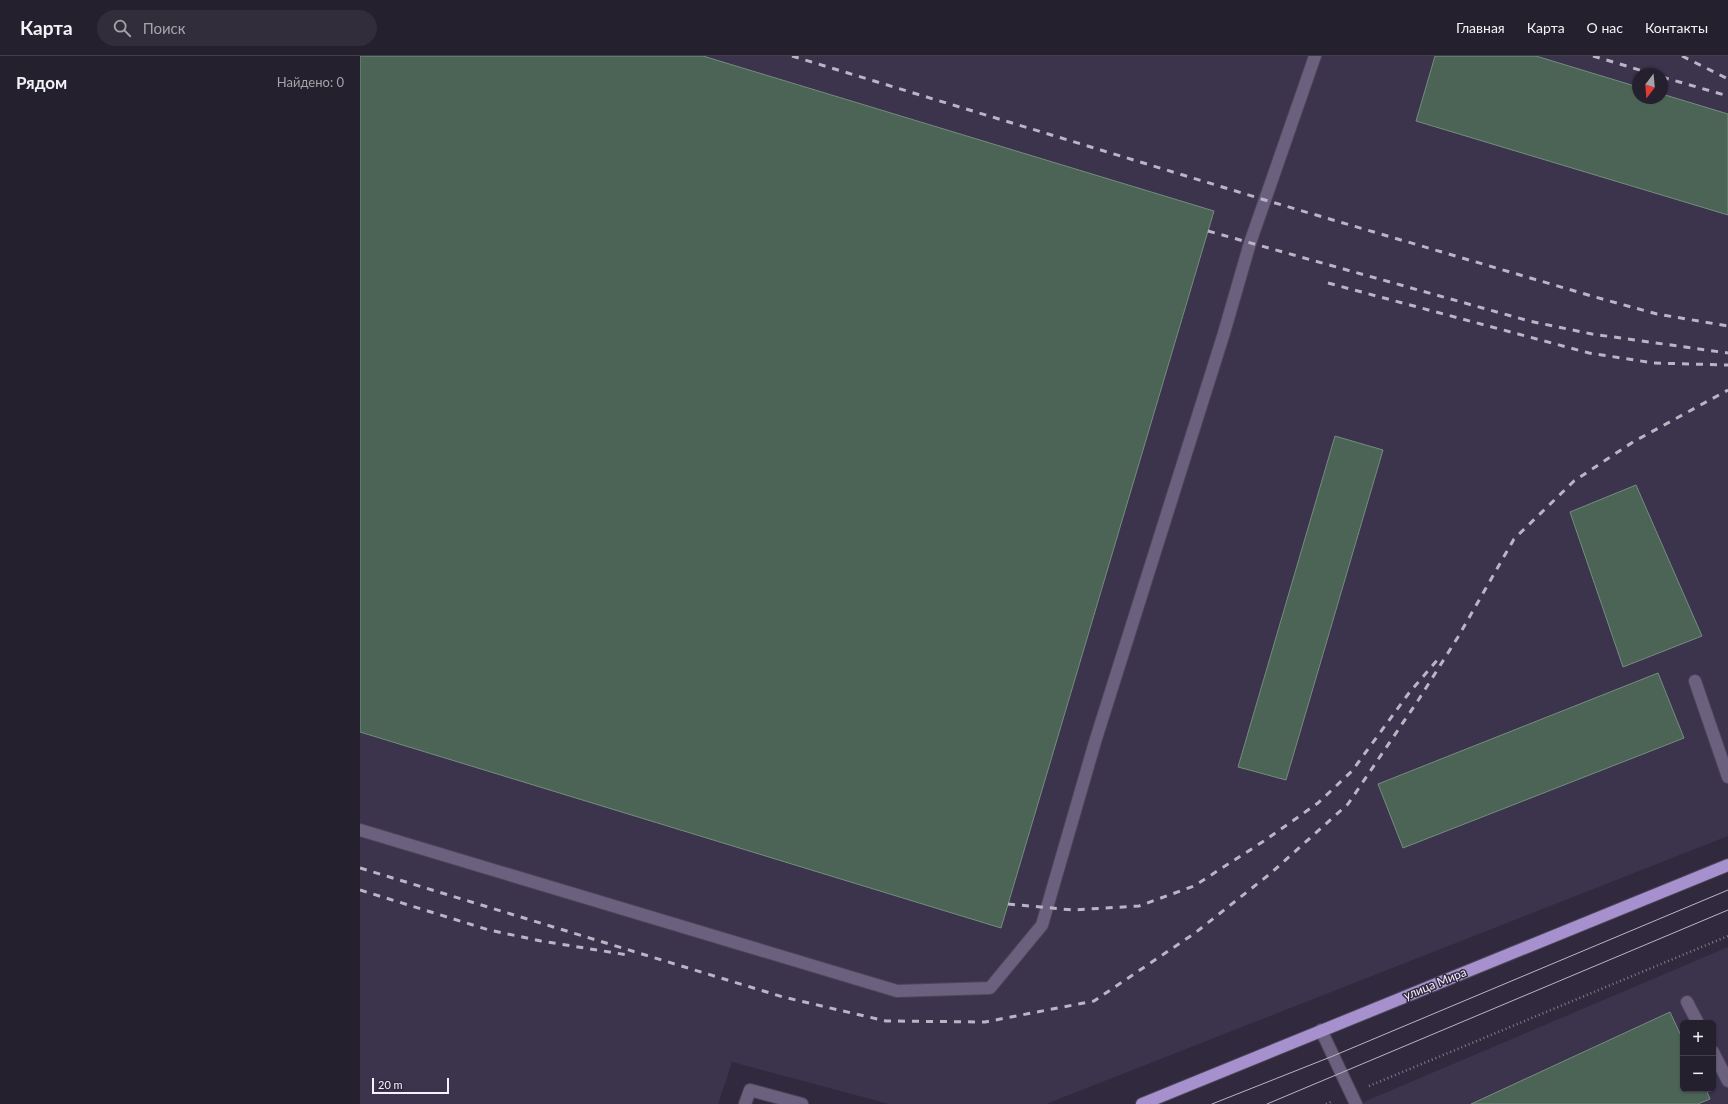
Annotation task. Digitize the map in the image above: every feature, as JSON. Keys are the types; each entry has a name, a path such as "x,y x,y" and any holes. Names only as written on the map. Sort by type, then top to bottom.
{"main road":[{"name":"улица Мира","path":"1142,1104 1728,865"}],"lane":[{"path":"360,830 897,991 990,988 1042,925 1095,742 1224,333 1250,243 1314,56"},
{"path":"1695,681 1728,777"},
{"path":"1687,1002 1696,1020"},
{"path":"1321,1030 1353,1099"},
{"path":"1715,1056 1728,1081"},
{"path":"745,1104 750,1090 802,1104"}],"path":[{"path":"1326,1104 1353,1099 1728,936"}],"shaded area":[{"path":"360,56 1728,56 1728,836 1046,1104 889,1104 732,1062 718,1104 360,1104"},
{"path":"1728,947 1728,1104 1359,1104"}],"building":[{"path":"360,56 703,56 1214,211 1001,928 360,732"},
{"path":"1435,56 1536,56 1632,85 1632,104 1668,104 1668,96 1728,114 1728,215 1416,121"},
{"path":"1335,436 1383,450 1286,780 1238,767"},
{"path":"1636,485 1702,636 1623,667 1570,512"},
{"path":"1658,673 1684,738 1403,848 1378,784"},
{"path":"1670,1012 1680,1034 1680,1092 1707,1092 1710,1099 1698,1104 1471,1104"}],"tram line":[{"path":"1212,1104 1333,1056 1728,890"},
{"path":"1267,1104 1728,910"}],"railway":[{"path":"792,56 1265,200 1595,297 1657,314 1728,326"},
{"path":"1593,56 1633,68"},
{"path":"1682,56 1728,79"},
{"path":"1668,79 1728,96"},
{"path":"1208,231 1529,321 1592,334 1728,353"},
{"path":"1328,283 1589,353 1654,363 1728,365"},
{"path":"360,868 783,997 886,1021 985,1022 1094,1001 1195,933 1271,873 1348,804 1419,699 1458,637 1514,539 1574,481 1633,442 1728,390"},
{"path":"1008,904 1073,910 1139,906 1194,886 1264,841 1318,803 1352,771 1409,693 1439,658"},
{"path":"360,890 489,930 541,941 628,955"}]}
